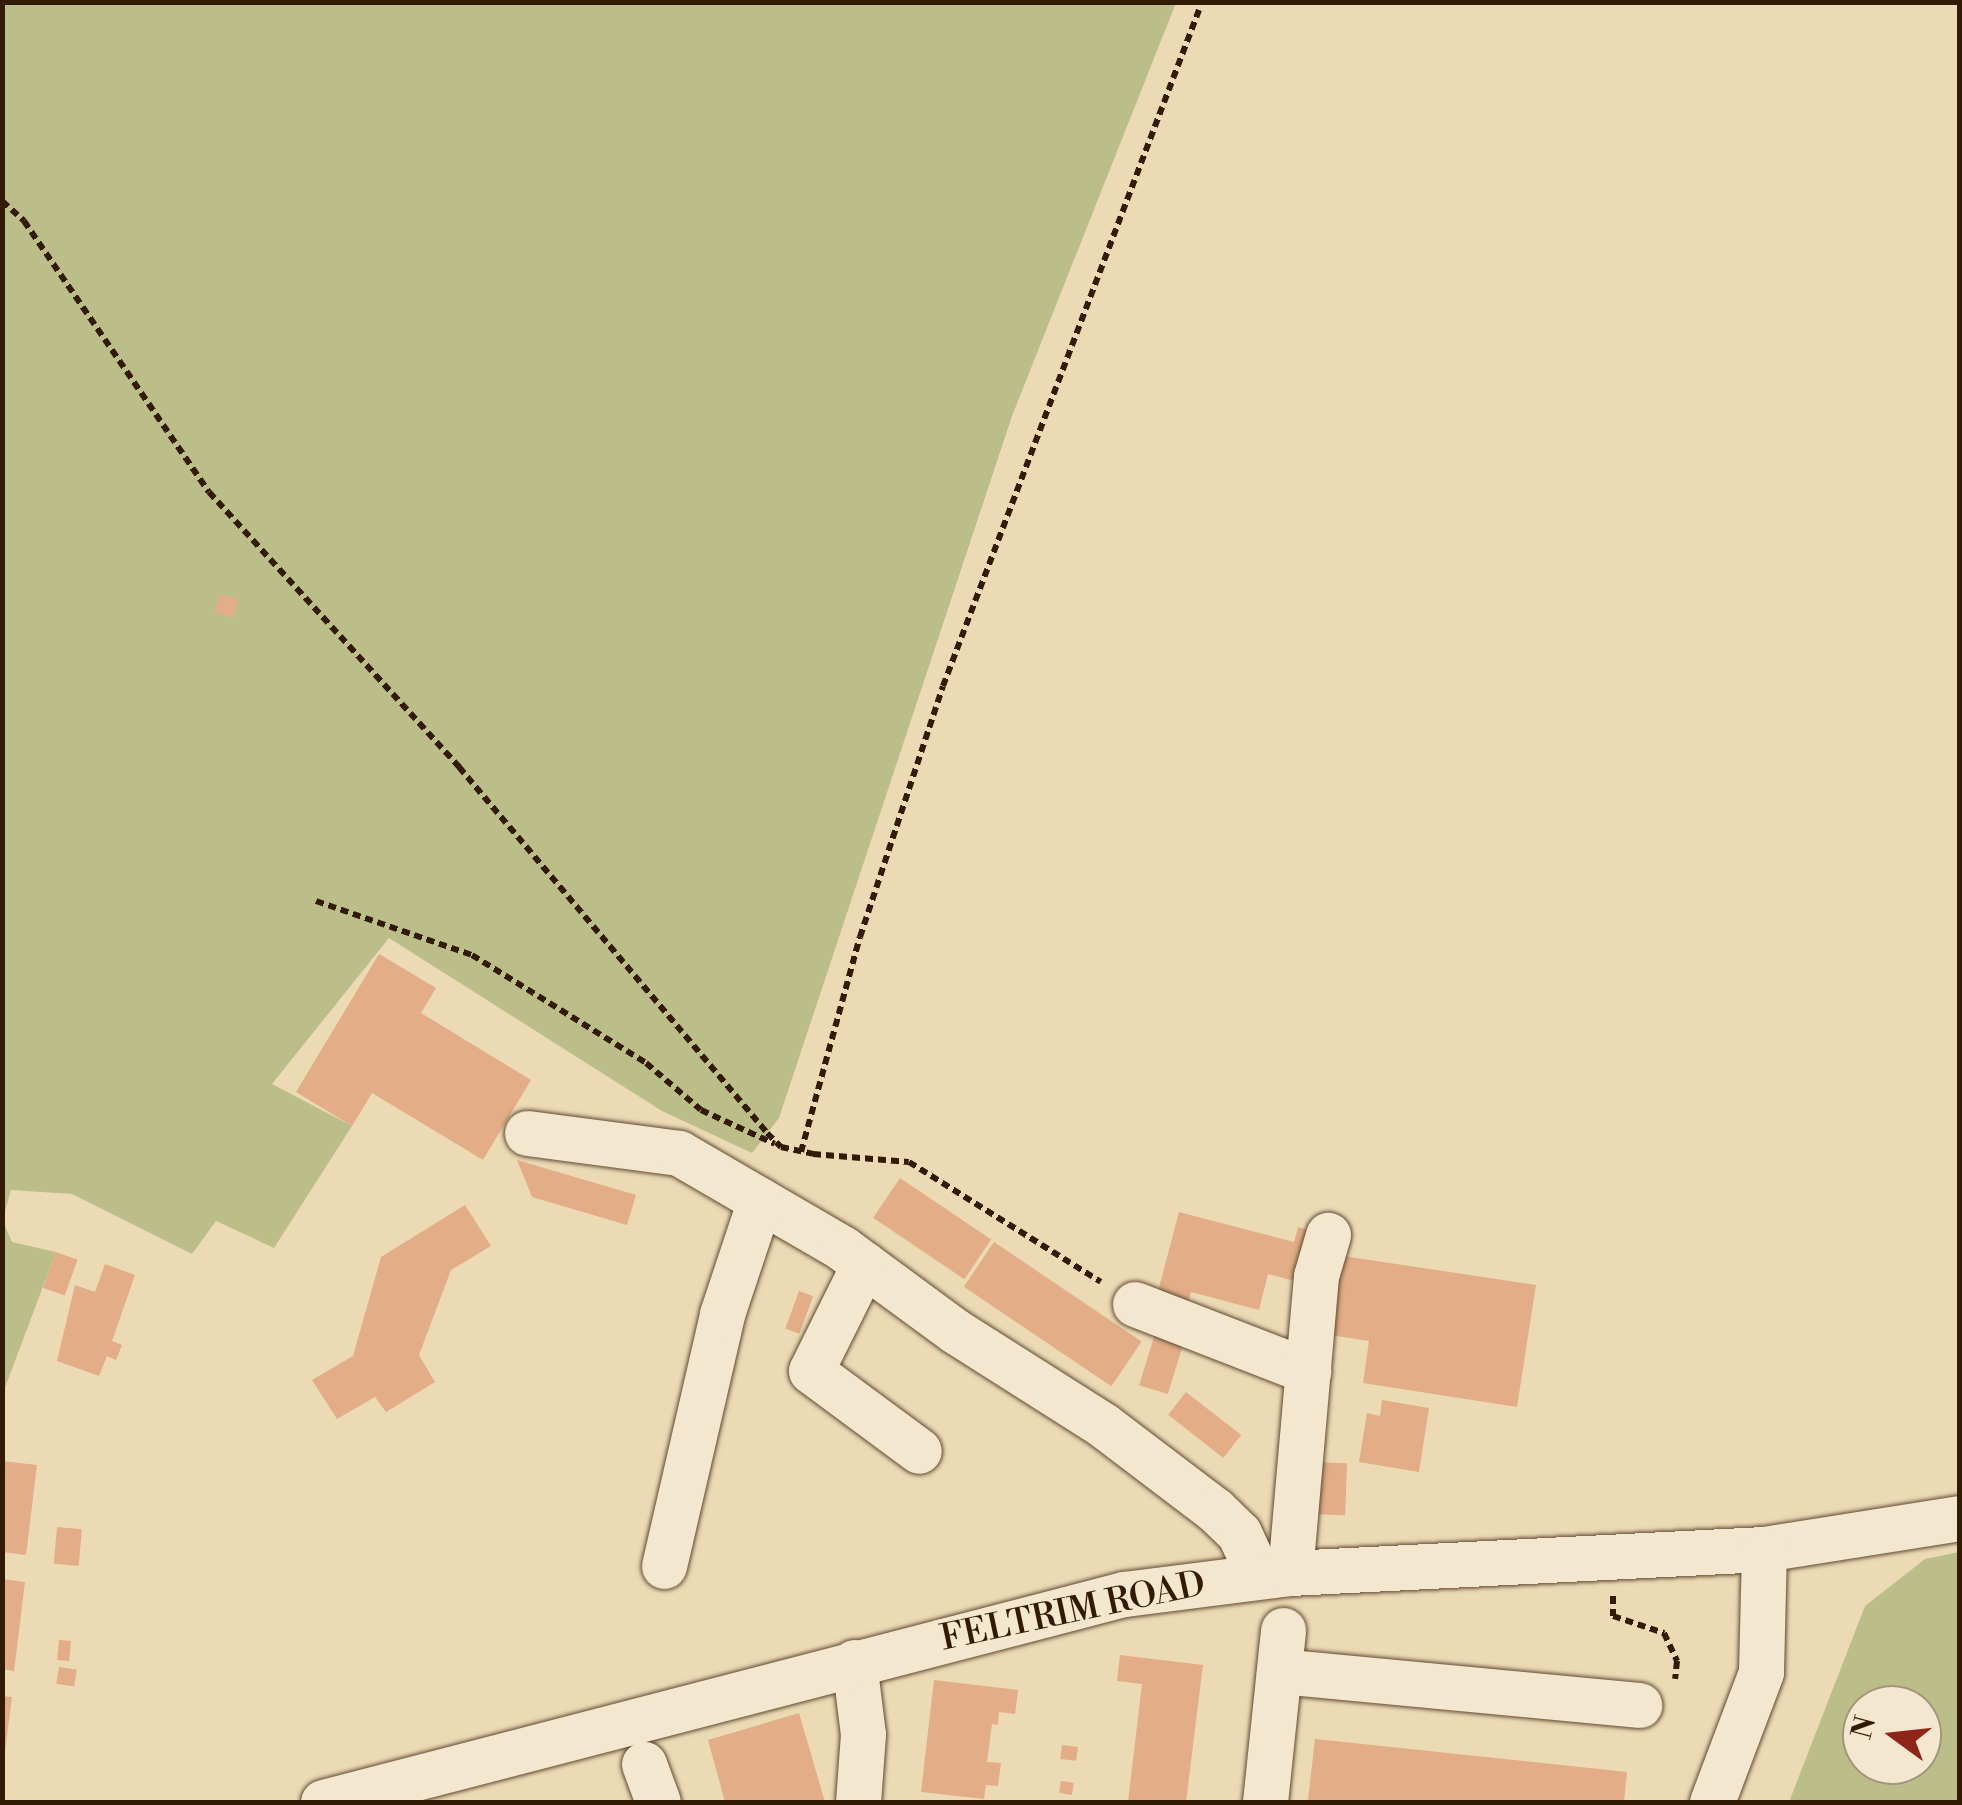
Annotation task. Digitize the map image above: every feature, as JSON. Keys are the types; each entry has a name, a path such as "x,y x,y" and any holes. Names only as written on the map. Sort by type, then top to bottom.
{"street":[{"path":"527,1133 679,1153 760,1200 864,1264 1103,1425 1215,1510 1275,1575"},
{"path":"664,1566 722,1314 760,1200"},
{"path":"1275,1575 1308,1371 1316,1276 1328,1235"},
{"path":"864,1264 812,1371 920,1451"},
{"path":"1135,1304 1308,1371"},
{"name":"FELTRIM ROAD","path":"323,1802 1124,1594 1275,1575 1614,1560 1764,1549 1960,1518"},
{"path":"1712,1802 1761,1672 1764,1549"},
{"path":"1265,1802 1281,1650 1639,1705"},
{"path":"854,1662 863,1734 858,1802"}],"path":[{"path":"802,1152 860,937 956,650 1198,10"},
{"path":"2,201 24,221 208,492 459,767 781,1147"},
{"path":"316,901 472,955 599,1032 701,1110 781,1147 909,1162 1135,1304"},
{"path":"1614,1560 1613,1616 1664,1633 1677,1661 1671,1708 1639,1705"}],"green space":[{"path":"3,3 1176,3 1012,416 779,1118 752,1153 662,1111 389,938 272,1084 352,1126 274,1248 216,1221 192,1254 72,1194 11,1190 3,1218"},
{"path":"2,1219 12,1242 56,1252 3,1393"},
{"path":"1959,1552 1959,1802 1789,1802 1865,1606 1925,1559"}],"building":[{"path":"220,594 238,599 233,618 215,612"},
{"path":"379,954 436,988 421,1013 531,1080 483,1160 372,1093 352,1126 296,1092"},
{"path":"517,1160 636,1195 627,1225 532,1197"},
{"path":"900,1178 991,1240 964,1279 873,1218"},
{"path":"465,1205 491,1246 451,1270 419,1355 435,1382 386,1412 375,1397 337,1419 312,1380 353,1356 381,1257"},
{"path":"1179,1212 1294,1242 1298,1227 1311,1231 1298,1282 1268,1274 1259,1310 1191,1292 1187,1307 1156,1299"},
{"path":"994,1242 1142,1342 1111,1386 964,1287"},
{"path":"56,1252 78,1260 65,1296 43,1288"},
{"path":"1343,1256 1536,1285 1517,1407 1363,1383 1369,1341 1330,1335"},
{"path":"105,1264 135,1275 112,1341 122,1345 116,1360 107,1356 99,1376 57,1361 75,1285 95,1292"},
{"path":"799,1291 813,1296 799,1334 785,1329"},
{"path":"1157,1327 1186,1336 1168,1394 1139,1385"},
{"path":"1186,1392 1241,1435 1223,1458 1168,1415"},
{"path":"1382,1400 1429,1408 1419,1472 1359,1462 1367,1413 1380,1416"},
{"path":"2,1461 37,1465 26,1555 2,1552"},
{"path":"1312,1462 1347,1463 1345,1515 1310,1514"},
{"path":"57,1527 82,1529 79,1566 54,1564"},
{"path":"2,1579 25,1582 14,1671 2,1669"},
{"path":"59,1640 71,1641 69,1661 57,1660"},
{"path":"1120,1655 1203,1665 1186,1802 1128,1802 1142,1684 1117,1681"},
{"path":"59,1667 77,1670 74,1687 56,1684"},
{"path":"934,1680 1018,1690 1015,1714 999,1712 998,1725 992,1724 987,1762 1001,1763 998,1786 986,1785 984,1799 921,1792"},
{"path":"2,1696 12,1697 5,1751 2,1751"},
{"path":"799,1713 825,1802 725,1802 708,1740"},
{"path":"1315,1739 1627,1772 1624,1802 1308,1800"},
{"path":"1062,1745 1078,1747 1076,1761 1060,1759"},
{"path":"1061,1781 1074,1783 1072,1795 1059,1793"}]}
